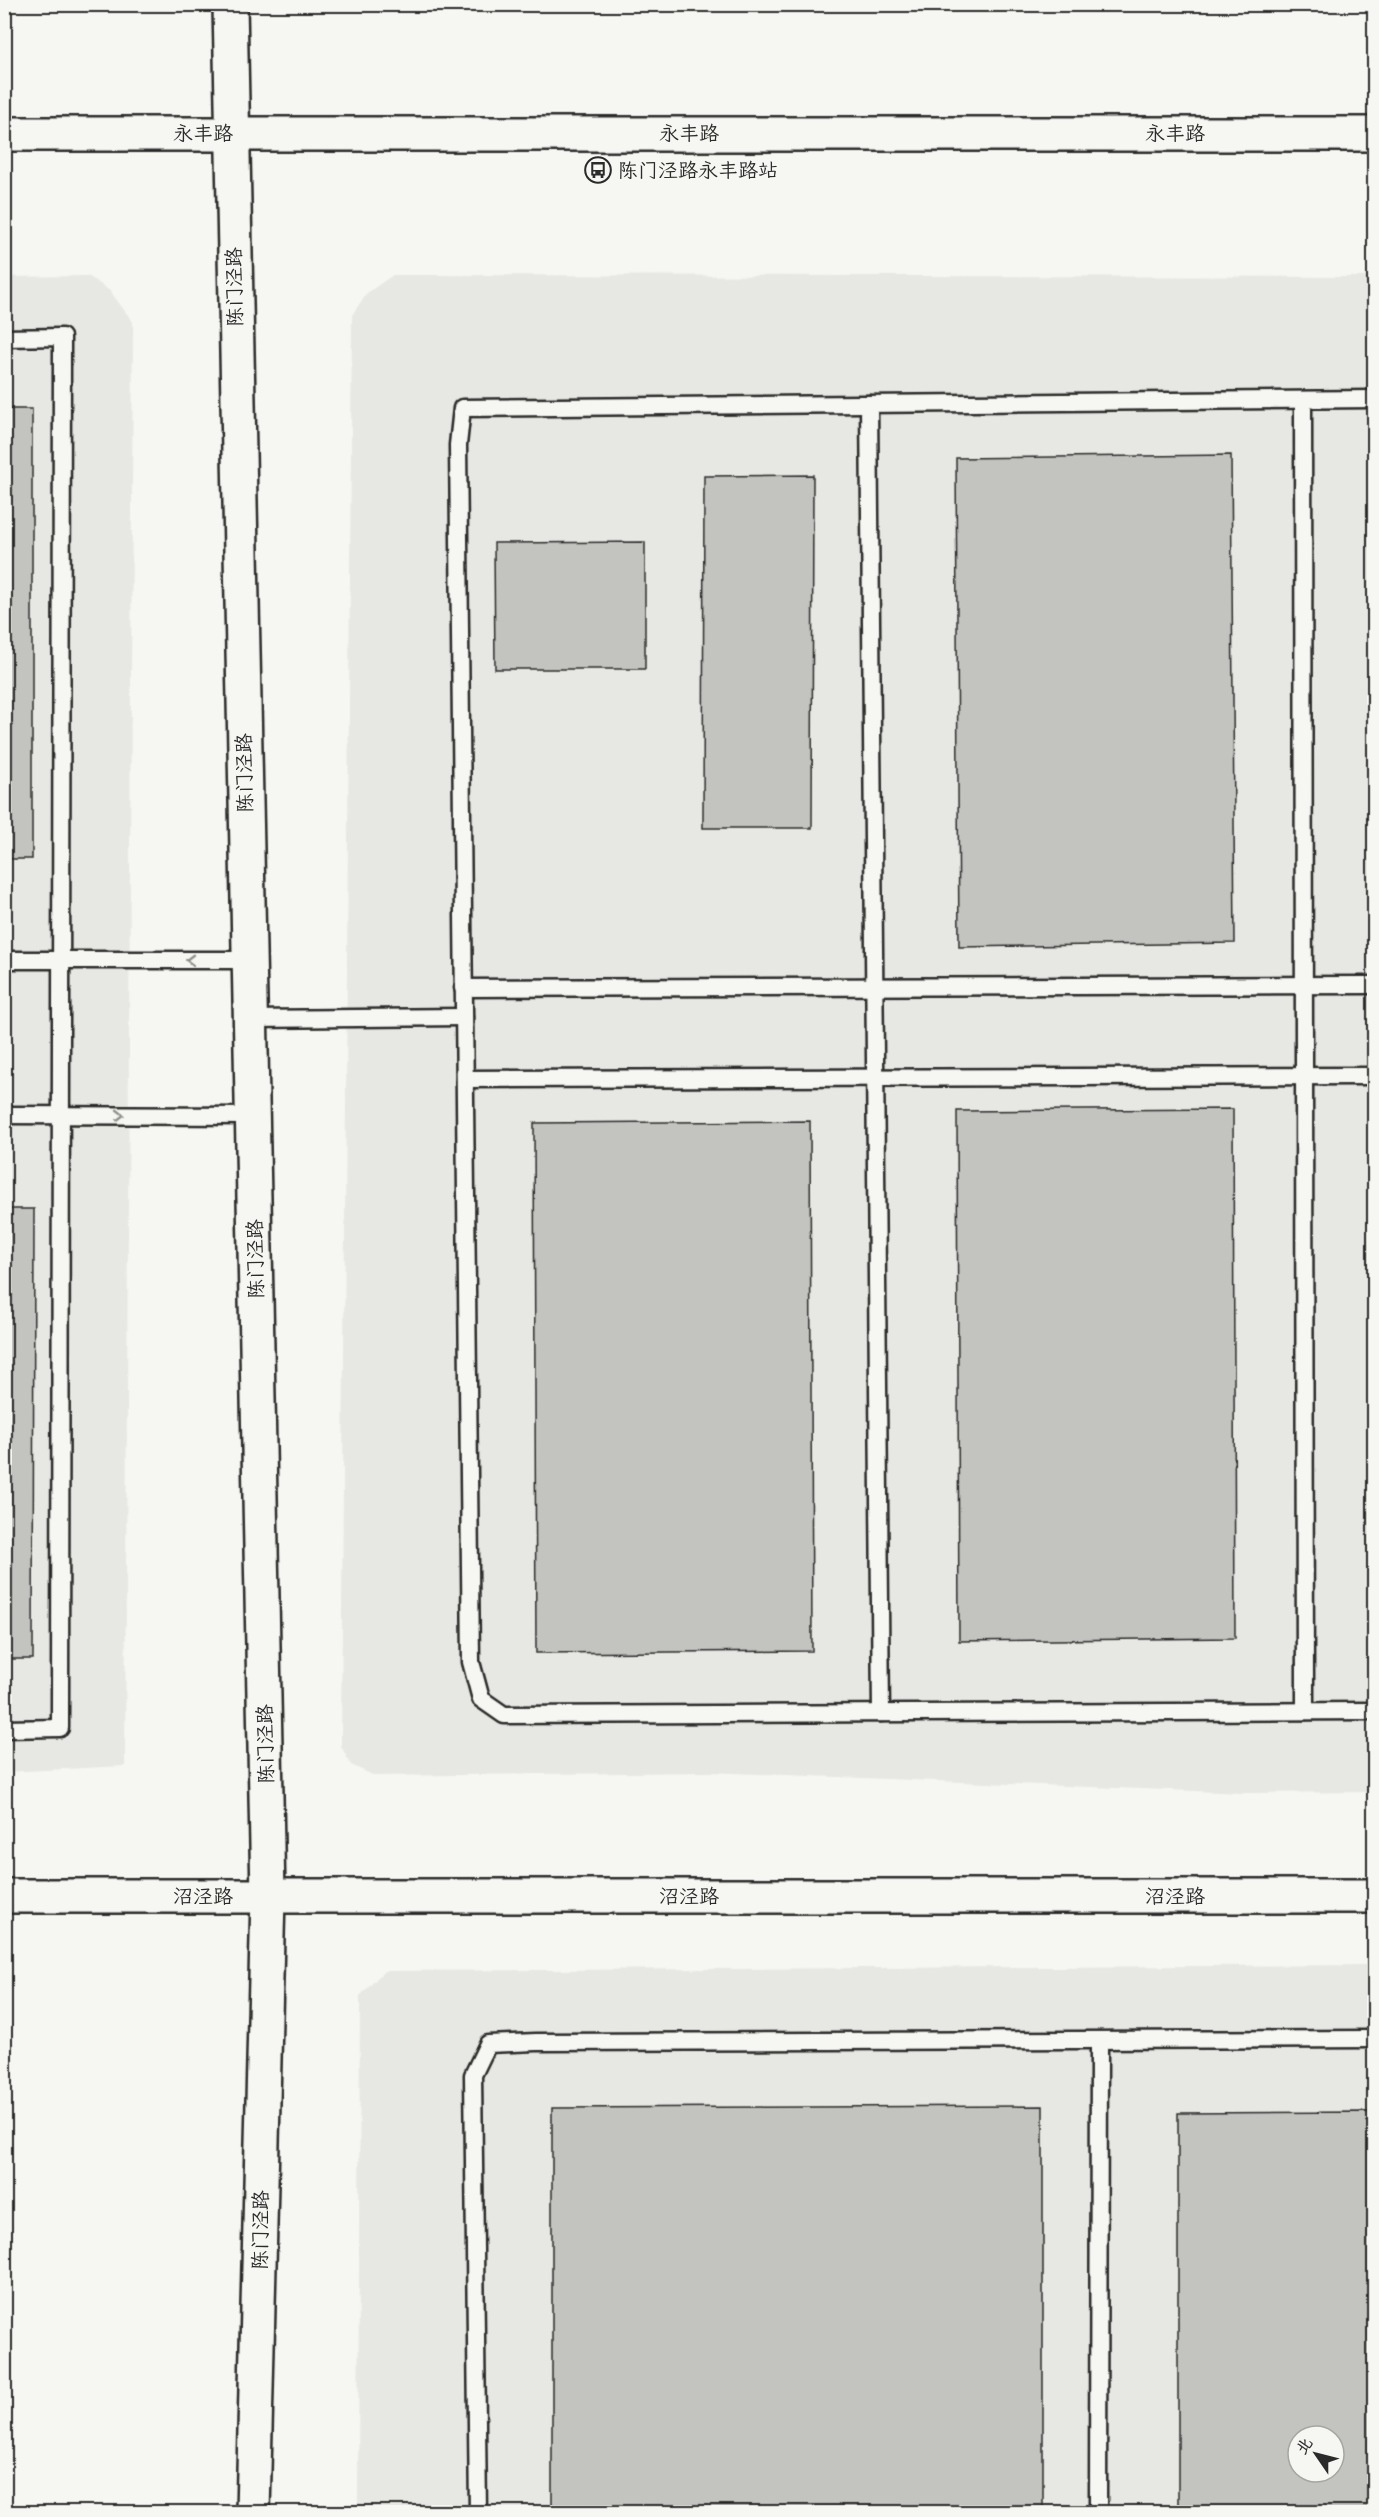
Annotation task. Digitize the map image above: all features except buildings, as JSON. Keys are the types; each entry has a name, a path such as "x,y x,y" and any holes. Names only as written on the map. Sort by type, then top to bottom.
{"street":[{"name":"陈门泾路","path":"230,4 268,1896 253,2512"},
{"name":"永丰路","path":"4,134 1374,134"},
{"name":"沼泾路","path":"4,1896 1374,1896"}],"lane":[{"path":"4,338 62,338 62,1115 60,1728 4,1729"},
{"path":"1374,399 462,408 458,445 471,1662 481,1698 504,1715 1374,1711"},
{"path":"1303,400 1305,1712"},
{"path":"869,404 881,1713"},
{"path":"4,960 248,960"},
{"path":"464,988 1374,986"},
{"path":"250,1019 464,1017"},
{"path":"465,1079 1374,1076"},
{"path":"4,1115 252,1116"},
{"path":"478,2512 473,2075 488,2044 1374,2039"},
{"path":"1098,2512 1099,2040"}],"shaded area":[{"path":"393,275 1374,277 1374,1792 1245,1793 709,1772 375,1776 351,1765 341,1746 352,315 367,293"},
{"path":"88,276 110,291 133,322 125,1766 5,1772 4,277"},
{"path":"1374,1965 1374,2512 358,2512 360,1996 384,1971"}],"place":[{"name":"陈门泾路永丰路站","path":"598,170"}]}
